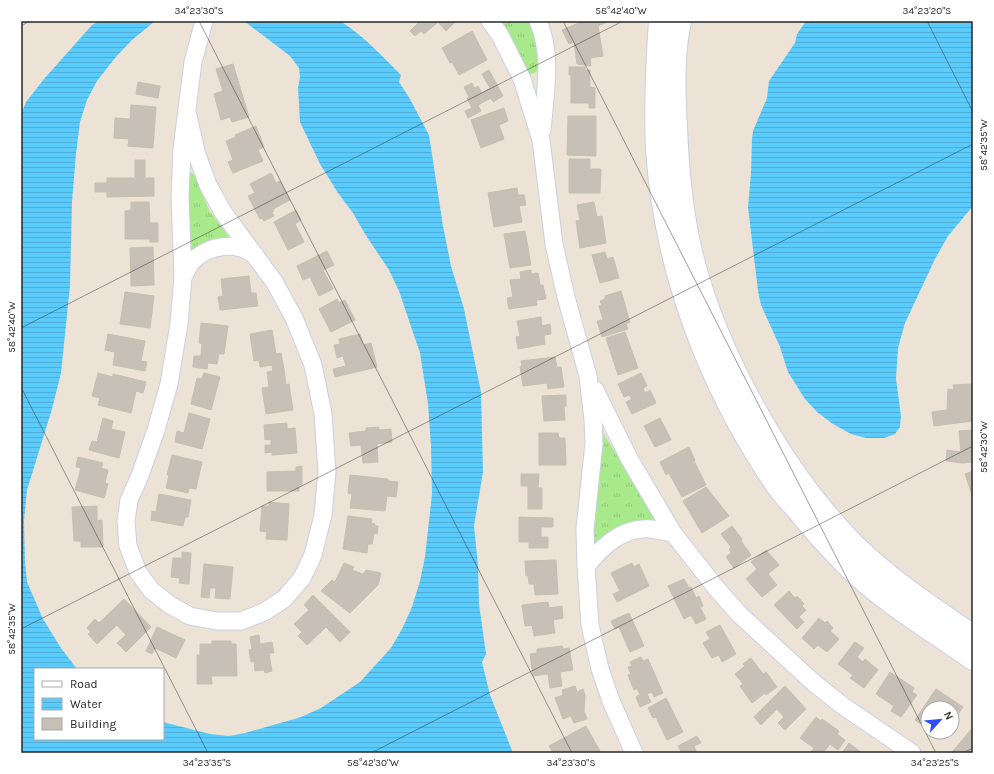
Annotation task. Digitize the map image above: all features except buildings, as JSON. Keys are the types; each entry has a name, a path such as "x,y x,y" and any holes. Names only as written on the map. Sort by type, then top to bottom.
{"street":[{"path":"187,112 197,155 208,185 223,212 276,283 294,318 313,365 323,414 327,472 323,515 313,555 302,578 284,599 264,612 241,621 216,621 190,616 170,605 150,590 138,572 128,546 126,521 129,500 139,478 156,430 169,384 179,324 183,277 180,197 182,149 193,62 204,21"},
{"path":"490,21 500,35 522,79 541,140 556,251 566,297 588,376 594,442 585,528 590,625 600,669 611,701 634,753"},
{"path":"538,21 543,31 546,73 541,140"},
{"path":"660,21 656,97 658,151 663,203 683,293 697,332 726,400 739,425 775,483 822,539 882,596 911,618 973,659"},
{"path":"680,21 675,64 675,102 679,181 690,250 699,283 729,359 769,433 786,460 833,522 856,546 908,592 973,636"},
{"path":"522,79 546,73"},
{"path":"183,277 191,263 199,256 221,247 233,246 243,248 257,256"},
{"path":"588,376 630,460 673,533 716,588 740,615 786,658 843,706 912,753"},
{"path":"586,566 601,548 615,538 631,531 650,529 673,533"}],"green space":[{"path":"494,21 529,21 535,37 540,63 536,72 529,75"},
{"path":"190,172 194,174 209,210 232,241 189,255 187,174"},
{"path":"600,428 658,521 595,547 588,543"}],"water":[{"path":"99,21 155,21 132,40 115,58 97,81 87,100 80,122 72,202 70,286 61,373 52,409 27,490 24,521 27,582 43,619 61,648 76,668 34,668 34,740 164,740 164,722 210,734 229,736 301,717 321,708 360,682 391,648 412,607 420,581 425,557 432,494 428,404 420,353 399,291 389,270 320,164 300,122 298,88 300,77 299,68 290,56 244,21 340,21 364,39 401,75 399,82 429,135 443,226 451,266 464,309 481,392 483,472 474,526 478,566 479,604 486,654 482,662 490,695 513,753 21,753 21,114 26,102 44,79 92,25"},
{"path":"806,21 973,21 973,206 948,236 935,259 905,323 898,348 896,379 901,416 900,427 895,434 884,438 866,438 851,434 833,424 817,412 805,399 788,372 780,347 761,305 758,291 748,207 753,131 767,98 769,81 795,43 797,34"}]}
